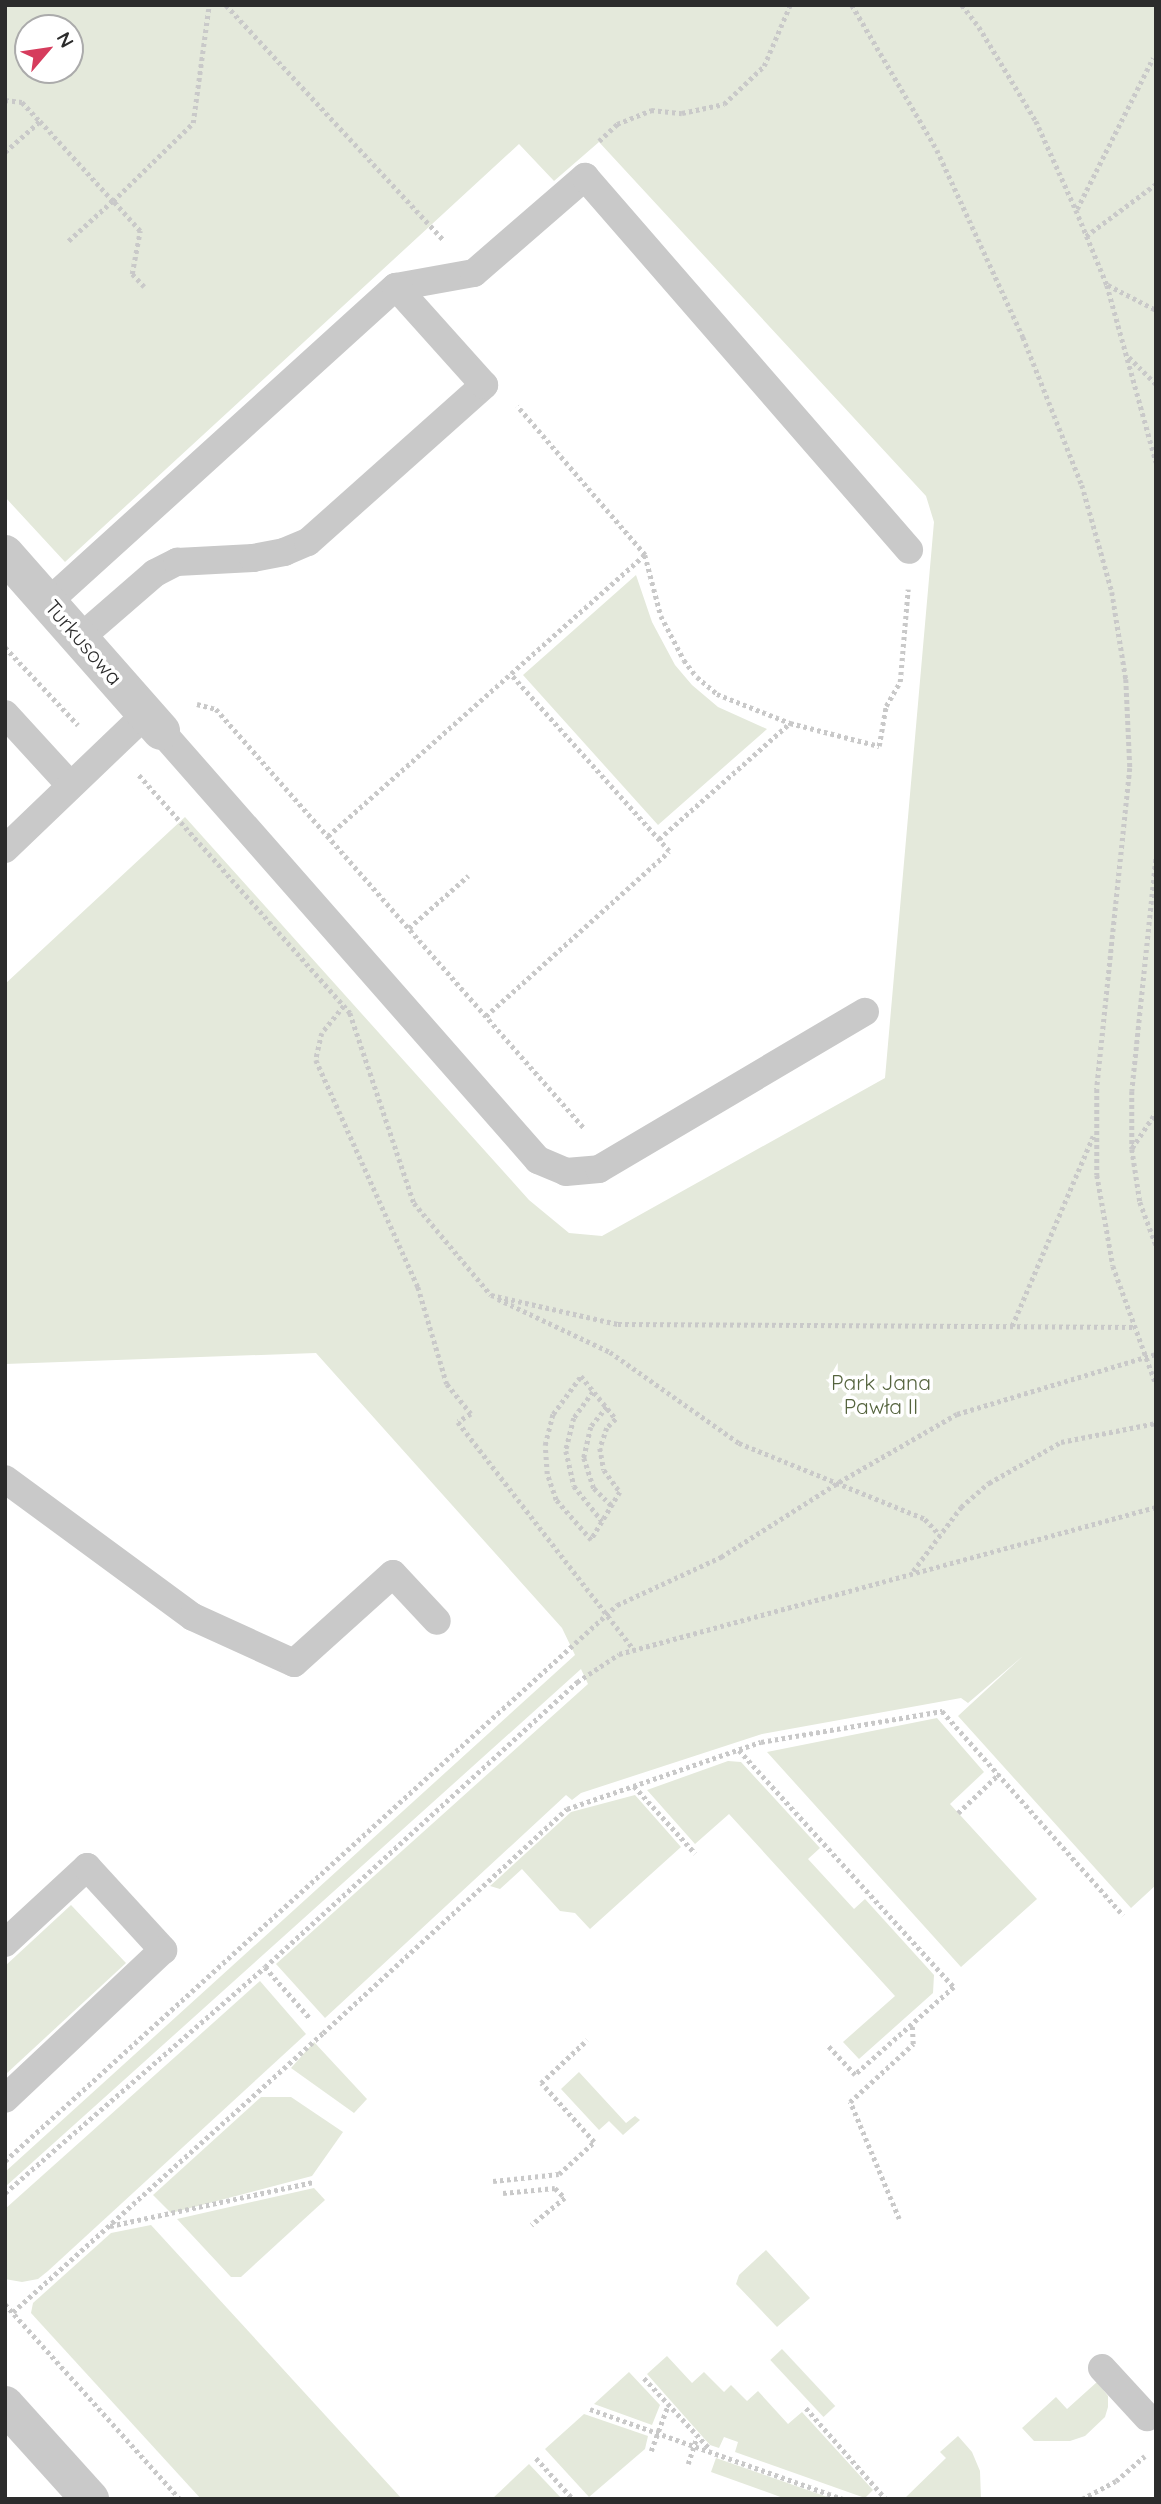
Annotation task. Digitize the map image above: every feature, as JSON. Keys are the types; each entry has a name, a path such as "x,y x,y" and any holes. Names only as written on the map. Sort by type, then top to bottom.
{"street":[{"name":"Turkusowa","path":"5,554 154,722"},
{"path":"5,2405 90,2499"}],"lane":[{"path":"48,602 396,287 474,273 585,177 909,550"},
{"path":"80,638 155,573 177,562 253,558 284,552 308,542 484,385 396,287"},
{"path":"5,714 70,785"},
{"path":"5,849 104,754 154,722 538,1160 566,1172 598,1169 865,1012"},
{"path":"5,1479 193,1618 294,1663 393,1574 437,1621"},
{"path":"5,1943 88,1867 163,1950 5,2099"},
{"path":"1102,2368 1147,2417"}],"path":[{"path":"68,242 193,123 209,5"},
{"path":"226,5 474,273"},
{"path":"585,177 598,141 618,124 651,110 682,113 724,104 764,66 790,5"},
{"path":"852,5 937,150 1023,337 1082,485 1112,592 1126,680 1130,768 1095,1132 1097,1175 1105,1231 1114,1266 1156,1384"},
{"path":"962,5 979,27 1037,121 1076,210 1107,285 1156,462"},
{"path":"1076,210 1153,58"},
{"path":"5,100 22,102 140,231 132,274 144,287"},
{"path":"5,152 40,121"},
{"path":"1086,236 1156,184"},
{"path":"1107,285 1156,310"},
{"path":"1127,355 1156,384"},
{"path":"514,403 645,555 662,616 684,660 697,677 717,694 790,723 879,746 886,706 900,682 911,565 909,550"},
{"path":"328,836 645,555"},
{"path":"5,647 104,754"},
{"path":"486,1016 669,851 510,674"},
{"path":"192,704 216,709 593,1138 598,1169"},
{"path":"659,839 790,723"},
{"path":"1156,859 1132,1091 1132,1149 1140,1202 1156,1245"},
{"path":"409,928 468,876"},
{"path":"344,1006 322,1033 316,1060 418,1287 447,1384 471,1414 458,1422 634,1650"},
{"path":"1132,1149 1156,1112"},
{"path":"1012,1326 1095,1132"},
{"path":"491,1295 610,1352 739,1443 925,1519 940,1535"},
{"path":"5,2161 617,1605 721,1557 839,1482 957,1414 1156,1354"},
{"path":"581,1376 607,1407 616,1419 603,1438 601,1459 609,1480 620,1492 591,1541 556,1500 547,1474 545,1445 553,1414 581,1376"},
{"path":"593,1392 574,1418 566,1451 574,1486 602,1521"},
{"path":"607,1407 591,1427 584,1458 594,1488 612,1506"},
{"path":"913,1571 974,1494 1045,1450 1061,1442 1156,1423"},
{"path":"5,2193 265,1967 577,1682 618,1654 913,1571 1002,1551 1156,1507"},
{"path":"13,2312 567,1809 761,1742 942,1711 1123,1914"},
{"path":"739,1749 954,1987 855,2076 827,2045"},
{"path":"958,1813 999,1774"},
{"path":"634,1786 695,1853"},
{"path":"265,1967 309,2017"},
{"path":"899,2219 850,2102 914,2044 912,2025"},
{"path":"493,2181 559,2174 594,2142 541,2083 587,2040"},
{"path":"110,2226 313,2182"},
{"path":"503,2193 555,2188 565,2199 532,2225"},
{"path":"5,2304 180,2499"},
{"path":"644,2378 713,2452"},
{"path":"651,2451 668,2405"},
{"path":"806,2408 886,2499"},
{"path":"590,2409 844,2499"},
{"path":"688,2465 697,2437"},
{"path":"1082,2499 1116,2481 1146,2455"},
{"path":"536,2458 573,2499"}],"green space":[{"name":"Park Jana Pawła II","path":"5,5 1156,5 1156,1885 1131,1908 958,1716 1023,1656 968,1703 961,1698 762,1734 581,1793 572,1800 566,1795 325,2018 276,1964 588,1684 581,1669 5,2187 5,2172 575,1655 562,1628 316,1353 5,1364 5,984 185,817 529,1200 569,1233 602,1236 885,1078 934,522 926,496 599,142 554,181 519,144 65,562 5,497"},
{"path":"636,575 652,622 675,665 692,685 718,707 767,729 658,825 523,675"},
{"path":"937,1718 984,1772 950,1804 1037,1899 961,1967 767,1752"},
{"path":"728,1761 741,1762 820,1848 808,1859 854,1909 865,1899 934,1975 933,1993 859,2059 843,2042 895,1996 729,1814 695,1844 647,1790"},
{"path":"635,1795 681,1847 590,1929 575,1913 560,1911 522,1869 500,1889 490,1886 571,1812"},
{"path":"71,1905 126,1963 6,2074 5,1966"},
{"path":"260,1981 306,2034 48,2271 38,2279 22,2282 5,2279 5,2209"},
{"path":"314,2042 367,2099 354,2113 291,2068"},
{"path":"579,2072 626,2123 635,2116 640,2120 623,2135 609,2121 599,2130 561,2089"},
{"path":"261,2097 291,2097 343,2132 312,2176 171,2213 153,2195"},
{"path":"314,2188 325,2200 241,2277 231,2277 177,2219"},
{"path":"151,2225 402,2499 201,2499 31,2313 33,2303 111,2233"},
{"path":"766,2250 810,2298 777,2327 736,2284 739,2275"},
{"path":"782,2349 835,2406 823,2417 770,2360"},
{"path":"667,2356 692,2383 704,2372 724,2392 731,2385 747,2401 758,2391 788,2424 802,2412 873,2490 865,2498 735,2452 738,2442 724,2437 719,2448 710,2445 647,2374"},
{"path":"629,2372 660,2405 652,2425 594,2404"},
{"path":"1097,2382 1108,2396 1108,2407 1105,2417 1085,2436 1070,2441 1034,2441 1022,2428 1056,2397 1067,2409"},
{"path":"584,2414 648,2436 645,2449 589,2497 545,2449"},
{"path":"958,2436 972,2452 980,2471 981,2499 904,2499 946,2458 940,2452"},
{"path":"716,2458 833,2499 786,2499 711,2472"},
{"path":"529,2464 562,2499 492,2499"}]}
